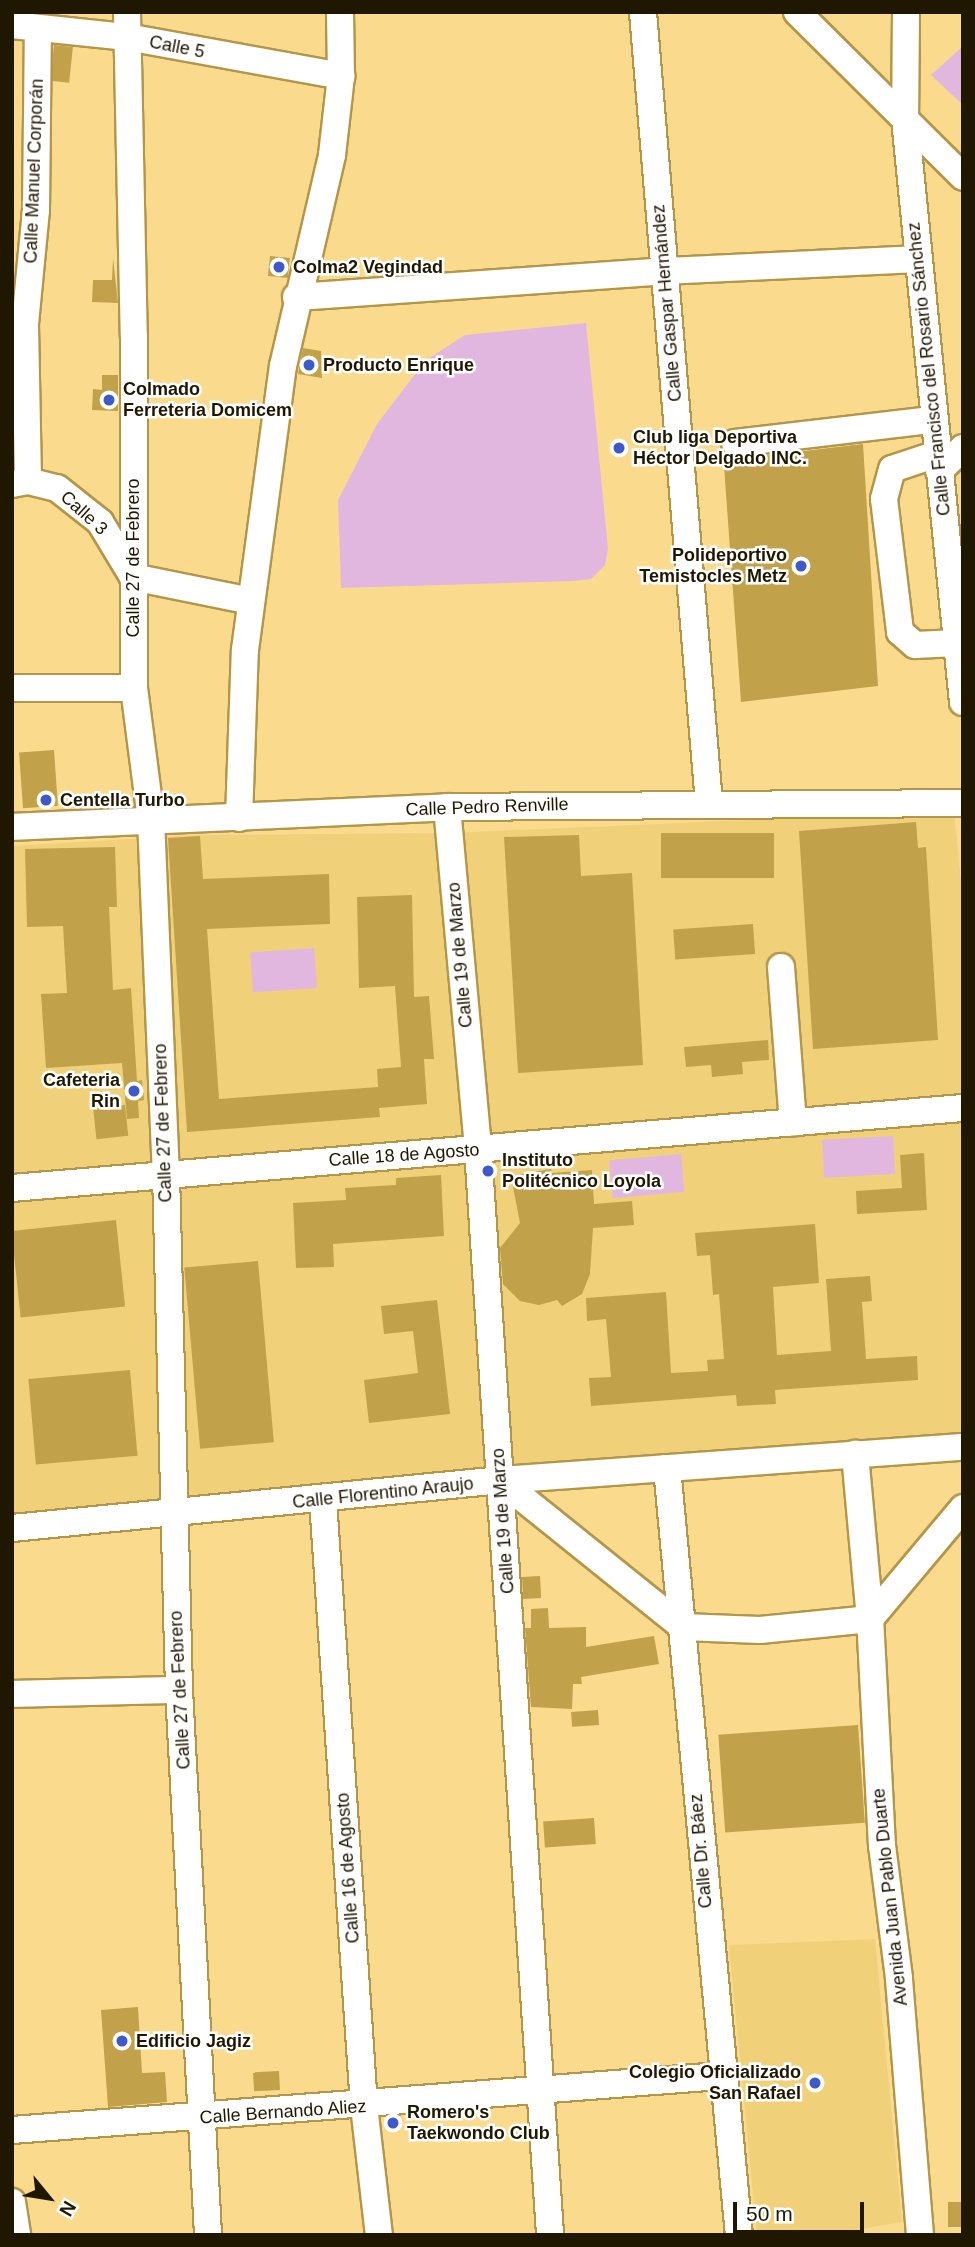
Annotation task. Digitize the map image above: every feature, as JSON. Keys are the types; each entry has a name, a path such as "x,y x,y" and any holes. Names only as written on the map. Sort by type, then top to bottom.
{"street":[{"path":"239,818 251,601 296,297 332,155 341,76 340,12"},
{"name":"Calle Gaspar Hernández","path":"643,12 709,803"},
{"path":"797,12 963,177"},
{"name":"Calle Francisco del Rosario Sánchez","path":"906,12 905,119 932,420 946,458 963,702"},
{"name":"Calle 5","path":"12,25 38,28 127,25 341,76"},
{"name":"Calle 27 de Febrero","path":"127,25 134,336 134,688 151,819 166,1173 179,1690 208,2235"},
{"name":"Calle Manuel Corporán","path":"20,482 25,324 36,210 38,28"},
{"path":"296,297 665,271 917,258"},
{"path":"735,443 932,420"},
{"path":"946,458 892,469 884,499 900,632 915,645 957,643"},
{"name":"Calle 3","path":"20,482 57,488 100,522 133,577"},
{"path":"133,577 251,601"},
{"path":"12,688 134,688"},
{"name":"Calle Pedro Renville","path":"12,827 447,807 963,803"},
{"name":"Calle 19 de Marzo","path":"447,807 478,1150 550,2235"},
{"path":"781,967 793,1123"},
{"name":"Calle 18 de Agosto","path":"12,1188 963,1108"},
{"name":"Calle Florentino Araujo","path":"12,1528 173,1515 500,1480 963,1447"},
{"name":"Avenida Juan Pablo Duarte","path":"855,1454 870,1619 882,1846 899,1978 920,2235"},
{"name":"Calle Dr. Báez","path":"667,1468 721,2077 739,2235"},
{"path":"500,1480 683,1627 760,1630 870,1619 963,1508"},
{"name":"Calle 16 de Agosto","path":"323,1500 364,2106 379,2235"},
{"path":"12,1694 179,1690"},
{"name":"Calle Bernando Aliez","path":"12,2130 364,2106 721,2077"},
{"path":"12,2202 18,2235"}],"shaded area":[{"path":"963,46 963,105 931,75"},
{"path":"586,323 608,549 605,565 591,579 572,581 341,588 338,500 377,424 425,361 465,335"},
{"name":"Instituto Politécnico Loyola","path":"954,811 963,902 963,1441 12,1516 12,846 195,835 449,833"},
{"path":"314,948 317,988 253,992 250,952"},
{"path":"893,1136 895,1174 824,1178 822,1140"},
{"path":"681,1154 684,1192 613,1198 609,1160"},
{"name":"Colegio Oficializado San Rafael","path":"875,1939 902,2222 827,2235 757,2235 729,1945"}],"building":[{"path":"54,45 73,47 69,83 50,81"},
{"name":"Colma2 Vegindad","path":"270,256 290,258 288,278 268,276"},
{"path":"113,258 118,303 92,302 93,280 112,280"},
{"name":"Producto Enrique","path":"303,348 321,351 322,378 298,374"},
{"name":"Colmado Ferreteria Domicem","path":"102,375 118,375 118,411 92,410 93,389 102,390"},
{"name":"Polideportivo Temistocles Metz","path":"863,444 878,686 741,702 723,452 737,459"},
{"path":"54,750 58,806 23,808 19,752"},
{"path":"916,822 918,848 926,847 938,1040 813,1049 799,831"},
{"path":"661,833 774,833 774,878 661,878"},
{"path":"579,835 581,876 632,873 643,1065 518,1073 504,837"},
{"path":"200,836 203,879 329,874 330,924 207,929 219,1099 378,1087 377,1069 401,1067 395,986 359,988 357,897 412,895 414,997 429,996 434,1059 424,1059 427,1104 379,1108 380,1117 187,1132 168,838"},
{"path":"115,847 117,907 109,907 113,990 131,988 137,1081 142,1080 144,1100 138,1101 139,1118 127,1119 122,1063 46,1068 41,994 67,993 63,926 27,927 25,849"},
{"path":"753,924 755,954 675,960 673,930"},
{"path":"768,1040 769,1060 742,1062 743,1074 712,1077 711,1065 686,1067 684,1047"},
{"path":"125,1105 128,1136 96,1139 93,1108"},
{"path":"924,1153 927,1210 857,1214 856,1191 902,1188 900,1155"},
{"path":"551,1169 552,1173 592,1170 594,1204 632,1201 634,1225 593,1228 590,1274 582,1294 562,1306 557,1300 539,1305 520,1301 503,1284 500,1248 520,1223 511,1176"},
{"path":"441,1175 444,1236 333,1244 334,1267 296,1268 293,1203 346,1200 345,1188 396,1185 396,1178"},
{"path":"116,1220 125,1307 21,1317 12,1231"},
{"path":"815,1224 819,1283 773,1287 777,1355 831,1351 826,1279 870,1276 872,1301 862,1302 866,1359 917,1356 918,1380 775,1390 776,1404 737,1406 736,1395 591,1406 589,1378 611,1377 606,1319 587,1321 586,1298 666,1292 671,1373 708,1371 707,1360 724,1359 719,1294 713,1295 710,1255 697,1256 695,1233"},
{"path":"258,1261 274,1442 200,1449 184,1267"},
{"path":"437,1300 450,1414 369,1423 364,1380 418,1373 413,1331 384,1334 381,1306"},
{"path":"130,1370 137,1456 36,1465 28,1379"},
{"path":"540,1576 541,1598 523,1599 522,1577"},
{"path":"548,1608 549,1628 586,1627 586,1647 654,1636 659,1664 581,1677 582,1684 573,1684 572,1709 531,1707 525,1628 531,1628 531,1609"},
{"path":"598,1710 599,1725 572,1727 571,1712"},
{"path":"858,1725 865,1823 725,1833 718,1735"},
{"path":"594,1818 596,1844 545,1847 543,1822"},
{"name":"Edificio Jagiz","path":"138,2007 142,2073 165,2072 167,2102 108,2107 101,2010"},
{"path":"279,2071 280,2090 254,2091 253,2072"},
{"path":"948,2202 963,2202 963,2227 948,2227"}],"place":[{"name":"Colma2 Vegindad","path":"279,267"},
{"name":"Producto Enrique","path":"309,365"},
{"name":"Colmado Ferreteria Domicem","path":"109,400"},
{"name":"Club liga Deportiva Héctor Delgado INC.","path":"619,448"},
{"name":"Polideportivo Temistocles Metz","path":"801,566"},
{"name":"Centella Turbo","path":"46,800"},
{"name":"Cafeteria Rin","path":"134,1091"},
{"name":"Instituto Politécnico Loyola","path":"488,1171"},
{"name":"Edificio Jagiz","path":"122,2041"},
{"name":"Colegio Oficializado San Rafael","path":"815,2083"},
{"name":"Romero's Taekwondo Club","path":"393,2123"}]}
